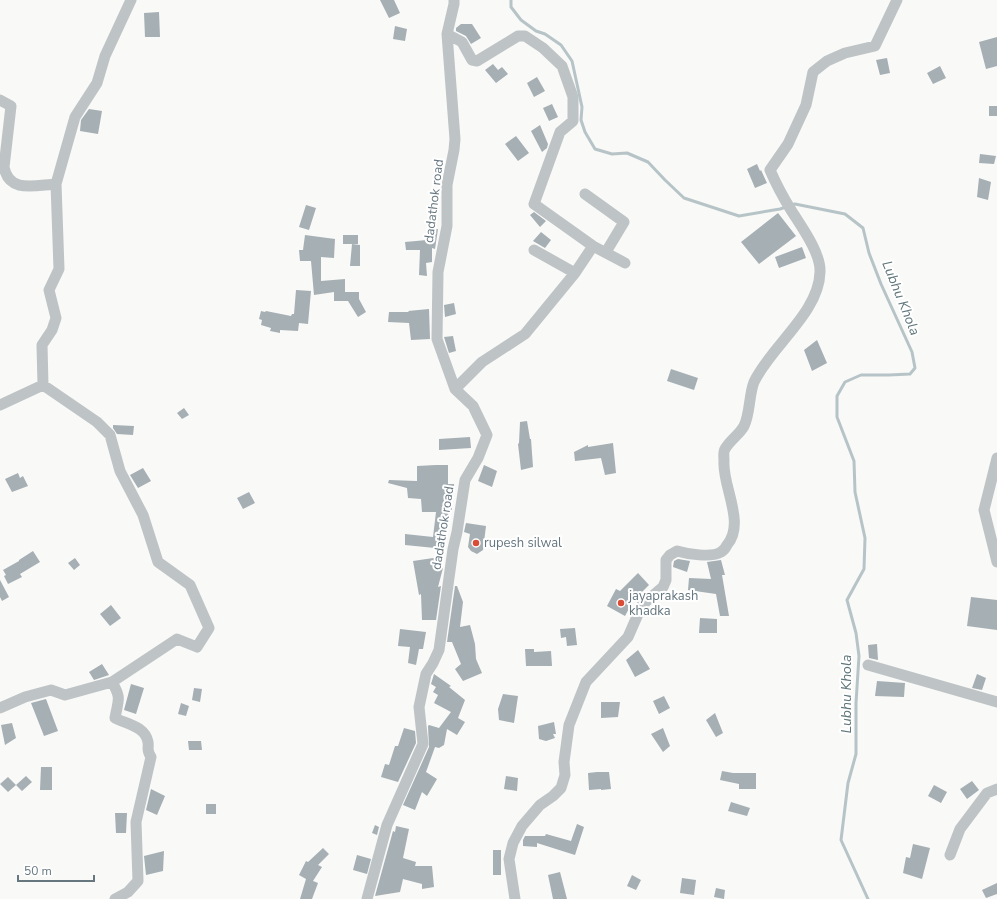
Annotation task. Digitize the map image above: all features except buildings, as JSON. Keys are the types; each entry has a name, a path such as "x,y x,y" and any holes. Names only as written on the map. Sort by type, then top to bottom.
{"street":[{"path":"43,384 42,346 52,330 56,318 49,290 59,269 56,184 75,117 97,83 105,56 131,0"},
{"name":"dadathok road","path":"367,899 387,825 423,744 418,707 426,674 433,663 438,650 453,549 458,532 465,480 478,458 487,435 473,406 455,389 437,339 438,272 447,226 447,185 455,139 447,34 454,0"},
{"path":"515,899 509,859 513,843 522,826 540,805 561,788 565,775 564,762 569,725 586,682 628,637 642,605 663,587 666,580 666,560 670,555 677,551 688,554 715,554 722,552 734,533 734,514 723,466 724,450 744,426 754,383 769,358 806,312 818,287 820,266 809,238 784,199 770,170 788,144 803,111 813,72 827,61 845,53 874,46 897,0"},
{"path":"447,34 462,42 472,60 477,61 518,36 525,36 544,48 562,66 574,96 573,121 560,132 534,204 594,246 625,262"},
{"path":"0,100 11,106 4,167 5,174 9,180 22,186 56,184"},
{"path":"585,194 624,222 606,252"},
{"path":"455,389 482,362 525,334 575,273 594,246"},
{"path":"534,250 575,273"},
{"path":"0,405 43,384"},
{"path":"0,708 25,697 51,690 65,695 112,682 177,639 196,647 209,628 190,585 158,562 143,516 120,471 110,435 97,422 43,384"},
{"path":"997,458 984,510 997,562"},
{"path":"868,665 997,702"},
{"path":"112,682 118,693 119,703 115,718 136,726 144,734 148,742 147,751 151,757 136,822 138,881 128,892 115,899"},
{"path":"950,855 960,829 987,793 997,789"}],"waterway":[{"name":"Lubhu Khola","path":"511,0 511,7 521,20 536,31 545,34 561,45 572,61 582,107 581,120 585,132 595,149 612,154 627,153 648,162 684,198 739,216 786,207"},
{"name":"Lubhu Khola","path":"791,205 795,204 845,214 863,228 869,253 881,284 912,352 915,368 910,374 861,375 845,382 837,396 837,417 854,461 855,492 865,538 864,569 847,600 856,633 859,656 856,703 856,754 848,783 841,840 868,899"}],"place":[{"name":"rupesh silwal","path":"476,543"},
{"name":"jayaprakash khadka","path":"621,603"}]}
